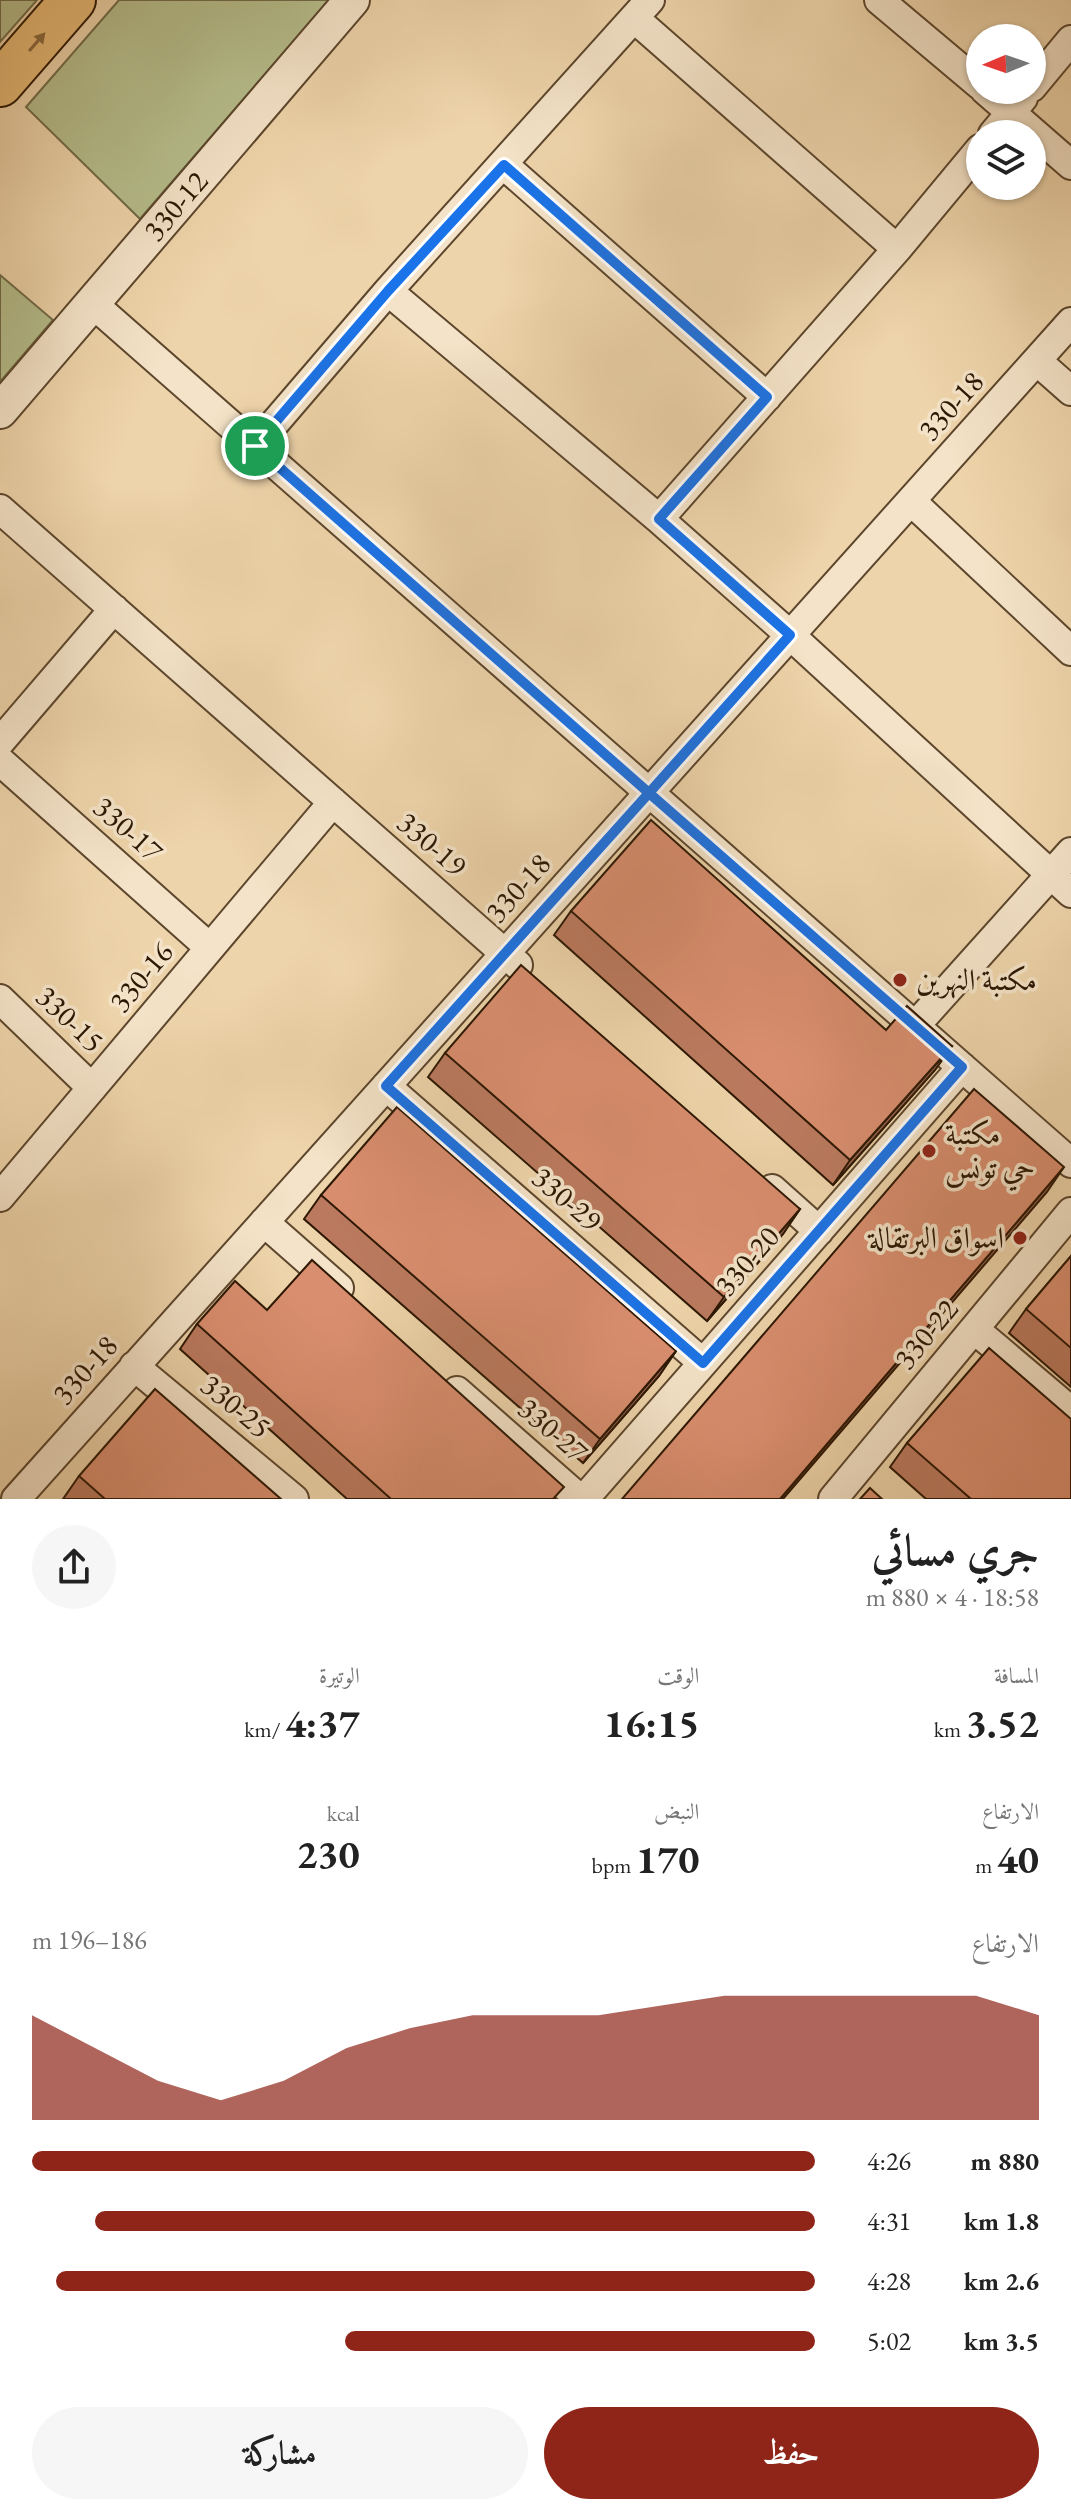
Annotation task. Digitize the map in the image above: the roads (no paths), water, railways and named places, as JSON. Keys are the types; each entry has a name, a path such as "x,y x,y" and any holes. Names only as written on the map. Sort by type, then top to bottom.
{"highway":[{"path":"0,84 73,0"}],"street":[{"name":"330-12","path":"0,411 352,0"},
{"path":"879,0 966,73"},
{"path":"255,446 388,291 642,9 897,249"},
{"path":"1046,70 1071,40"},
{"path":"1002,104 1071,165"},
{"path":"1004,120 1018,104"},
{"path":"504,165 767,397"},
{"path":"659,519 897,249 966,166"},
{"path":"388,291 659,519 1061,884"},
{"path":"92,303 1071,1163"},
{"name":"330-18","path":"16,1499 1071,322"},
{"path":"1037,361 1071,391"},
{"path":"911,501 1071,651"},
{"name":"330-19","path":"0,509 540,984"},
{"path":"0,742 114,609"},
{"name":"330-17","path":"0,761 210,948"},
{"name":"330-16","path":"0,1197 333,802"},
{"path":"915,1026 1061,884 1071,852"},
{"name":"330-15","path":"0,999 92,1088"},
{"name":"330-20","path":"582,1499 962,1067"},
{"name":"330-29","path":"386,1086 703,1363"},
{"path":"749,1169 819,1231"},
{"name":"330-22","path":"846,1494 974,1329 1071,1212"},
{"path":"264,1222 358,1304"},
{"path":"974,1329 1071,1411"},
{"name":"330-25","path":"134,1366 294,1499"},
{"name":"330-27","path":"440,1376 582,1499"}],"place":[{"name":"مكتبة النهرين","path":"900,980"},
{"name":"مكتبة حي تونس","path":"929,1151"},
{"name":"اسواق البرتقالة","path":"1020,1238"}]}
